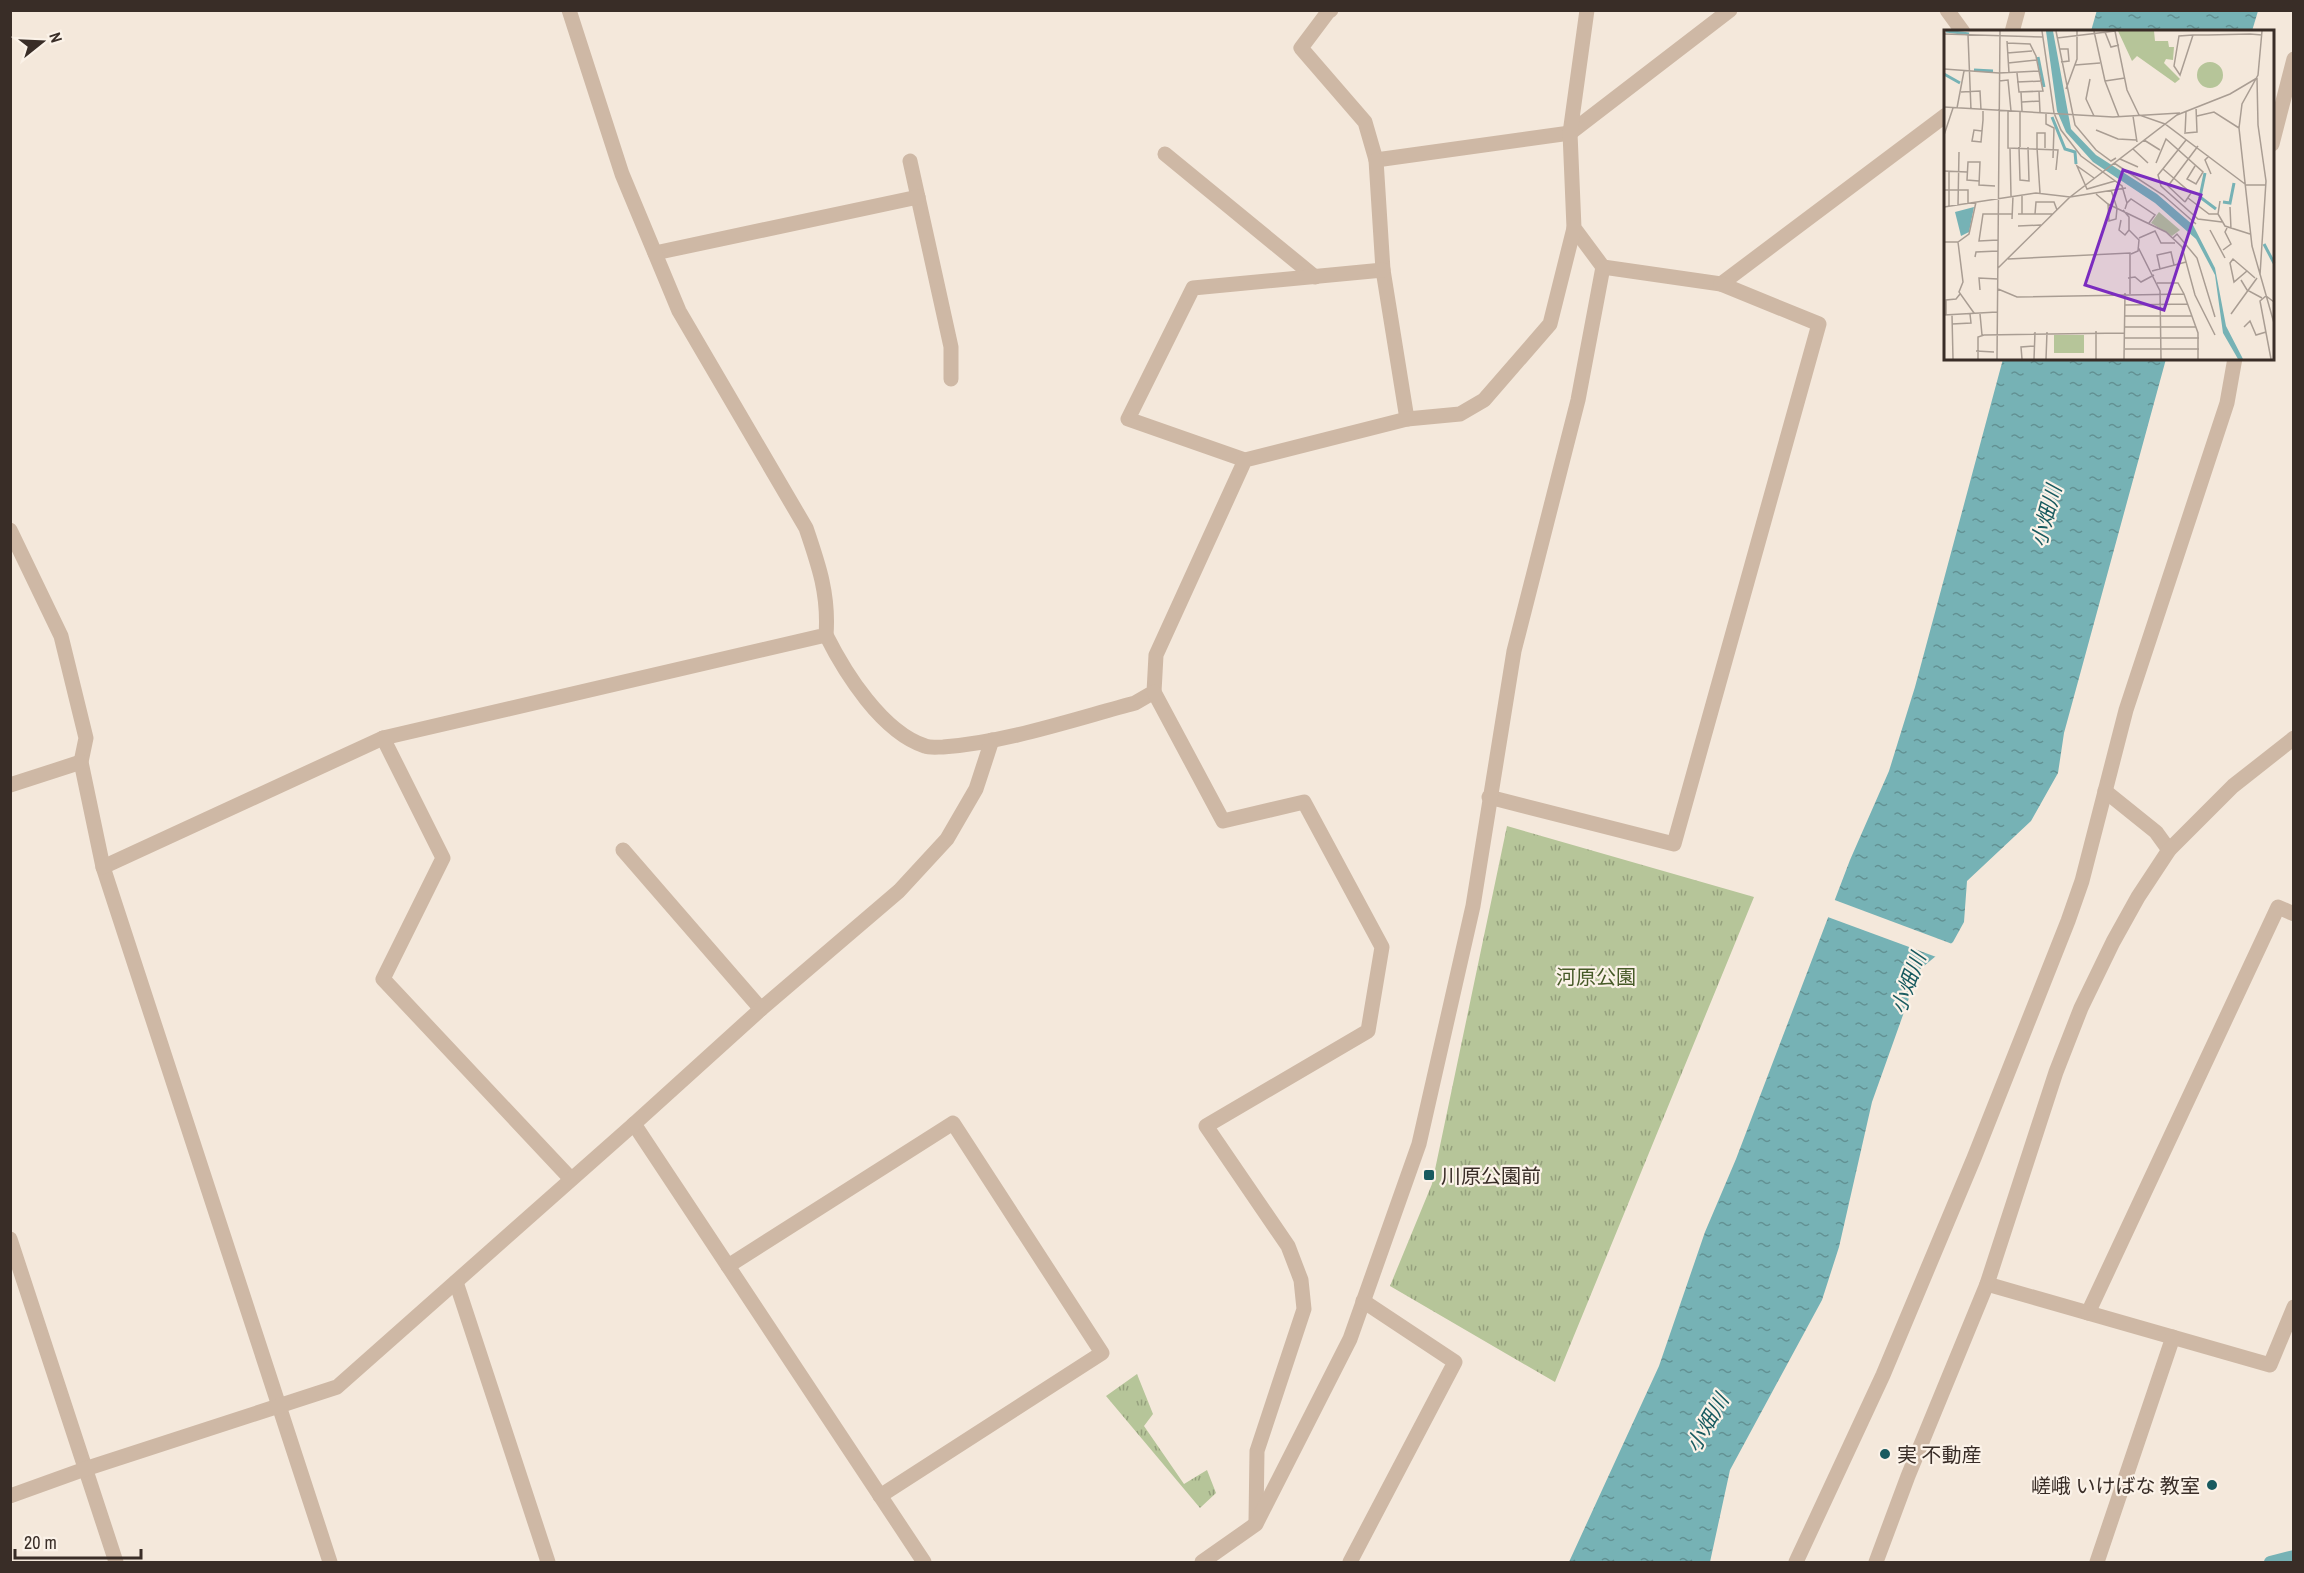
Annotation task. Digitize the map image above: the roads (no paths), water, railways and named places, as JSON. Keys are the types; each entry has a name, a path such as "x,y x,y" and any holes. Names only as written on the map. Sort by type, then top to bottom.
{"street":[{"path":"569,10 622,174 679,311 806,528 826,593 826,635 839,661 885,720 905,736 927,747 957,746 992,740 1135,703 1154,692"},
{"path":"1331,10 1301,48 1365,122 1376,160 1383,270 1407,419"},
{"path":"1383,270 1194,288 1128,419 1245,460 1407,419 1460,414 1484,400 1550,324 1574,228 1570,133 1587,10"},
{"path":"1376,160 1570,133 1731,10"},
{"path":"1947,10 1962,30"},
{"path":"2013,30 2018,10"},
{"path":"2274,136 2294,59"},
{"path":"1720,284 1944,116"},
{"path":"1165,154 1315,277"},
{"path":"910,161 951,347 951,379"},
{"path":"655,253 918,196"},
{"path":"1489,797 1674,844 1819,324 1720,284 1603,267 1574,228"},
{"path":"1202,1563 1256,1524 1350,1339 1419,1144 1473,906 1514,651 1578,400 1603,267"},
{"path":"1796,1563 1882,1375 1974,1158 2068,921 2085,872 2126,710 2227,402 2235,360"},
{"path":"1245,460 1156,655 1154,692 1223,821 1304,802 1382,947 1368,1031 1206,1126 1287,1246 1302,1287 1304,1309 1257,1450 1256,1524"},
{"path":"10,530 62,636 86,738 81,762 103,867 330,1563"},
{"path":"103,867 383,738 826,635"},
{"path":"383,738 443,858 383,979 572,1179"},
{"path":"1876,1563 1908,1476 1987,1284 2056,1072 2081,1008 2113,942 2138,897 2169,850 2233,786 2294,738"},
{"path":"10,1496 337,1387 761,1009 899,891 947,838 976,789 992,740"},
{"path":"10,785 81,762"},
{"path":"2105,791 2156,832 2169,850"},
{"path":"623,850 761,1009"},
{"path":"2088,1313 2278,907 2294,914"},
{"path":"728,1266 953,1123 1102,1353 880,1496"},
{"path":"634,1124 924,1563"},
{"path":"10,1239 116,1563"},
{"path":"456,1282 548,1563"},
{"path":"1987,1284 2270,1365 2294,1307"},
{"path":"1350,1563 1455,1362 1363,1301"},
{"path":"2097,1563 2173,1337"}],"water":[{"path":"2097,10 2258,10 2252,30 2091,30"},
{"name":"小畑川","path":"2003,360 2166,360 2064,733 2058,773 2031,821 1967,881 1964,922 1953,942 1919,970 1872,1102 1839,1247 1822,1300 1730,1470 1710,1562 1569,1562 1659,1366 1705,1232 1736,1159 1850,860 1889,771 1915,687"}],"waterway":[{"path":"2270,1562 2294,1556"}],"place":[{"name":"川原公園前","path":"1429,1175"},
{"name":"実 不動産","path":"1885,1454"},
{"name":"嵯峨 いけばな 教室","path":"2212,1485"}],"park label":[{"name":"河原公園","path":"1596,976"}]}
